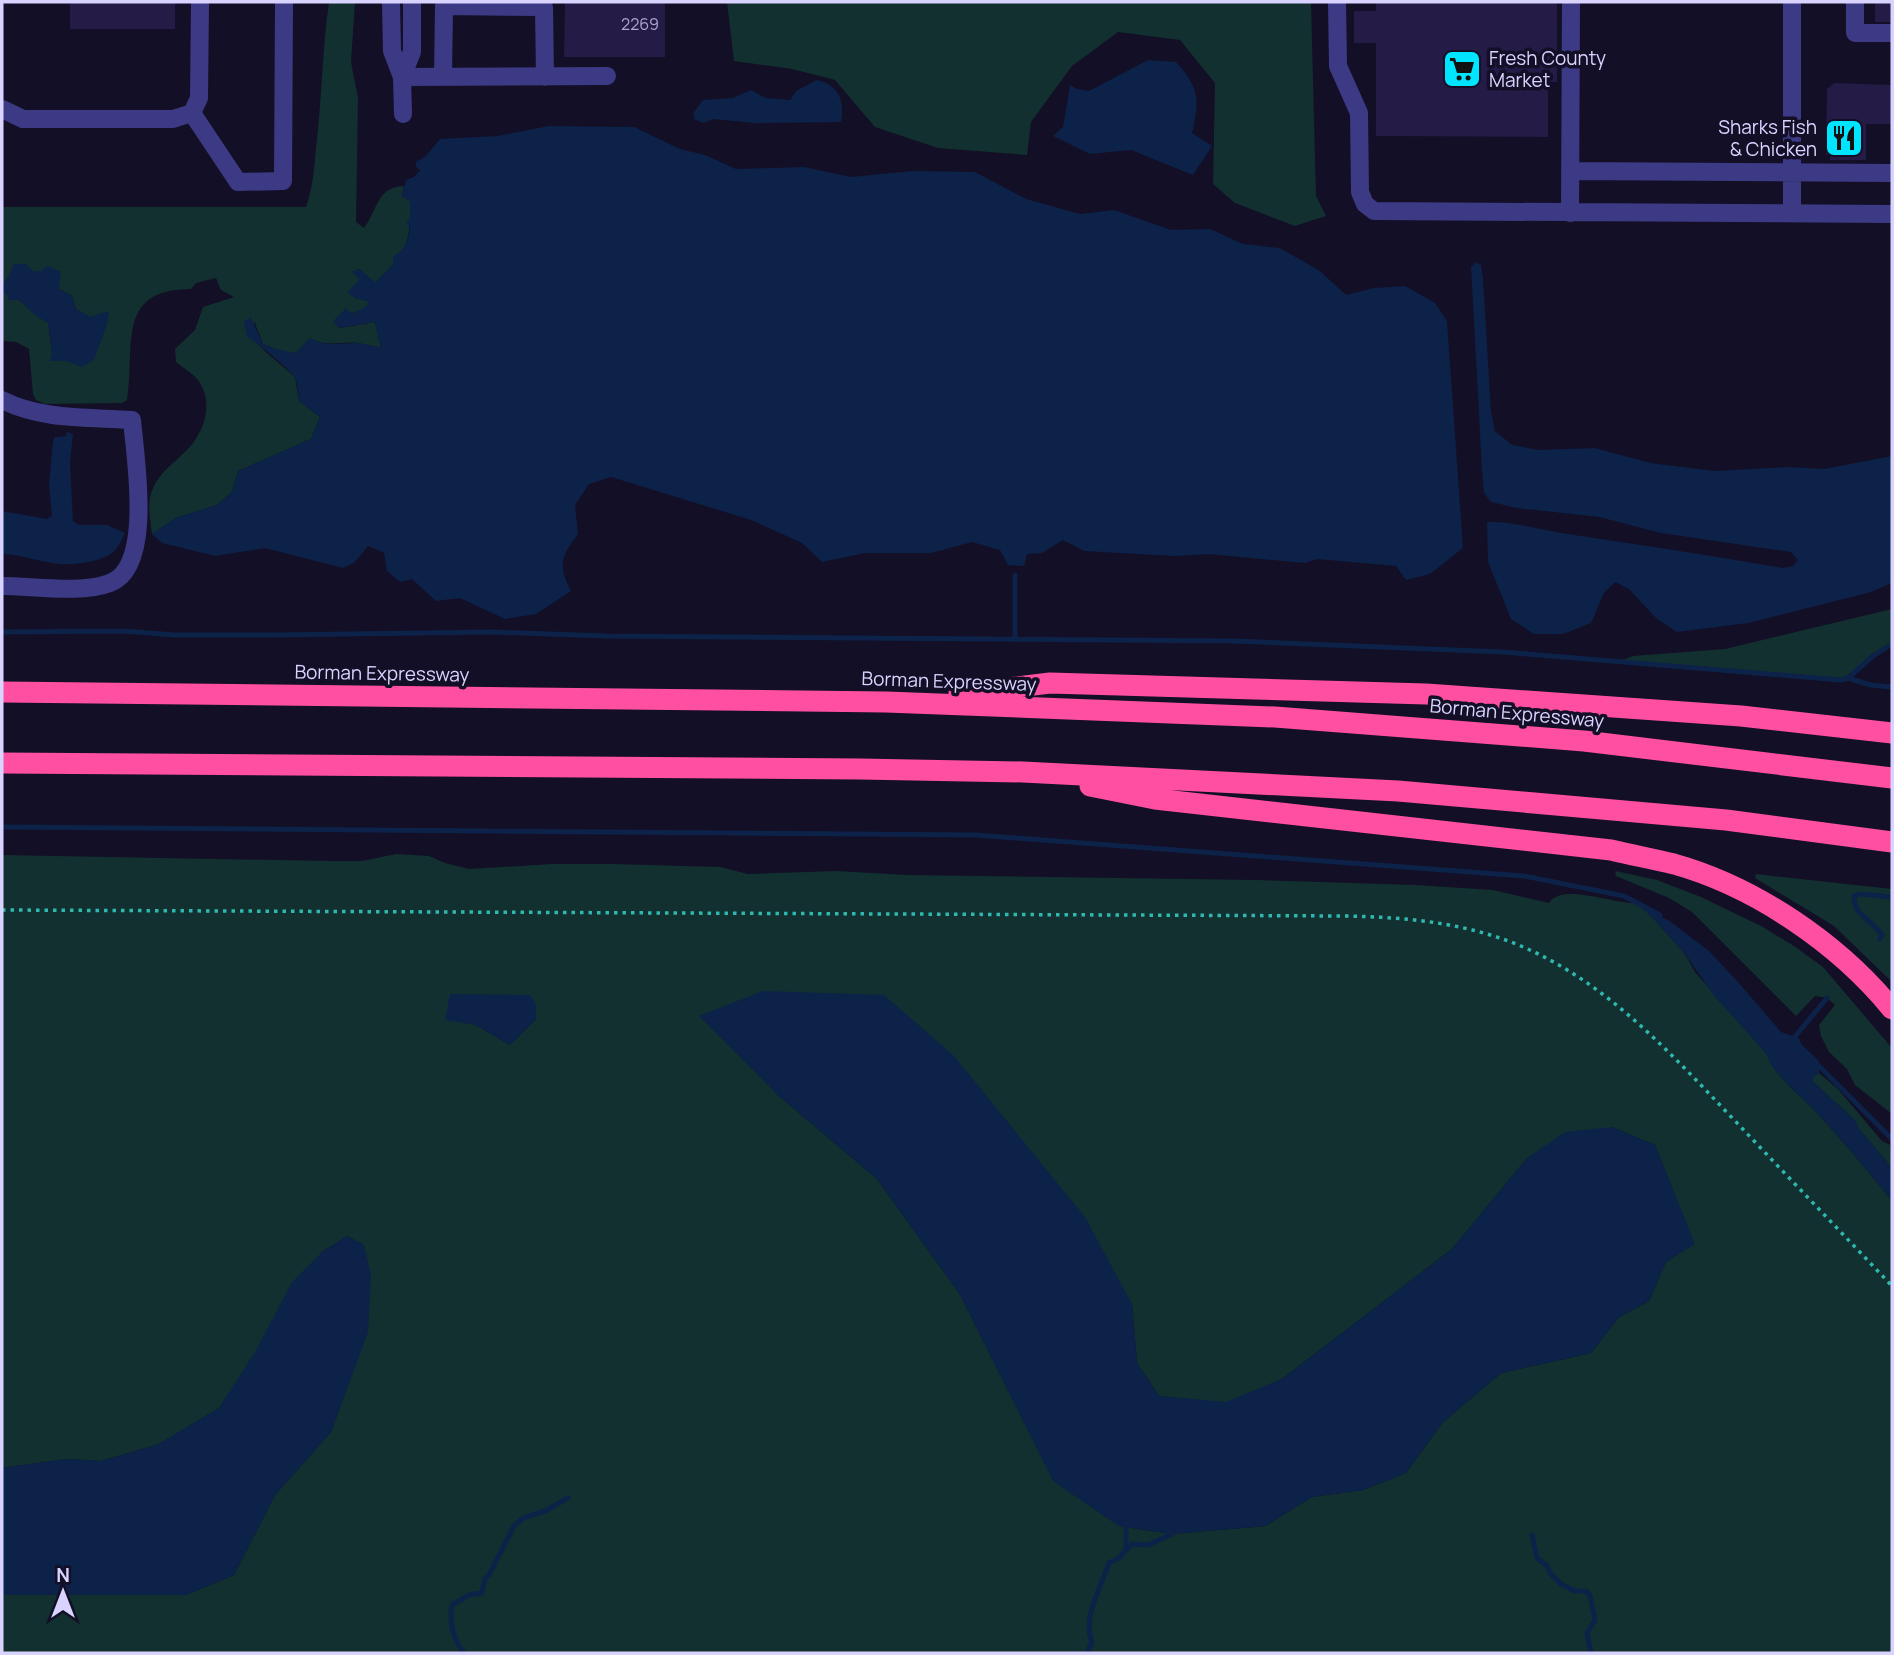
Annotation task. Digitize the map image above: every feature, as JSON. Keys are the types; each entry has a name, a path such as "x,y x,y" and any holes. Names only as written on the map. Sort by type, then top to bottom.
{"highway":[{"path":"886,702 1050,684 1271,688 1537,701 1741,716 1892,733"},
{"name":"Borman Expressway","path":"2,692 886,702 1275,717 1430,728 1740,758 1892,778"},
{"path":"2,763 1023,772 1412,792 1726,820 1892,842"},
{"path":"1023,772 1155,799 1611,850 1676,865 1728,885 1779,911 1833,948 1892,1009"}],"street":[{"path":"2,120 173,119 192,113 199,98 200,2"},
{"path":"192,113 239,182 283,181 284,2"},
{"path":"391,2 392,51 402,77 402,114"},
{"path":"402,77 412,52 412,2"},
{"path":"1337,2 1336,57 1340,74 1359,113 1360,192 1368,208 1382,212 1892,214"},
{"path":"1570,213 1571,2"},
{"path":"1792,2 1792,213"},
{"path":"1854,2 1854,33 1892,33"},
{"path":"443,77 444,6 544,7 545,77"},
{"path":"402,77 607,76"},
{"path":"2,109 23,119"},
{"path":"1570,171 1892,173"},
{"path":"2,400 45,414 131,420 139,506 132,560 116,581 97,586 2,586"}],"path":[{"path":"2,910 1330,916 1401,918 1444,924 1487,934 1532,951 1583,979 1612,1000 1698,1082 1892,1286"}],"green space":[{"path":"329,2 355,2 351,62 358,98 356,222 364,228 379,200 395,187 404,186 402,196 410,201 408,238 400,255 375,283 359,269 353,272 360,279 355,298 368,301 368,306 352,314 340,328 375,322 381,348 357,343 322,343 310,338 296,354 263,344 254,321 254,340 295,377 299,401 320,417 311,439 238,471 232,492 217,505 176,518 152,534 149,504 154,486 164,471 192,444 205,419 204,392 192,374 176,362 175,349 195,330 203,307 234,297 221,290 216,278 196,283 191,289 167,292 150,299 139,310 134,325 127,400 122,403 45,404 36,400 33,394 29,349 16,342 2,341 2,292 20,301 48,323 52,352 82,367 108,312 90,318 76,309 72,296 59,289 42,271 8,278 2,285 2,207 306,207 314,170"},
{"path":"727,2 1311,2 1316,196 1326,216 1295,226 1235,203 1213,184 1215,83 1180,40 1118,32 1072,66 1031,122 1027,155 938,148 875,127 835,80 792,69 734,61"},
{"path":"1892,609 1892,644 1873,656 1848,678 1841,680 1620,661 1633,656 1725,649"},
{"path":"396,854 429,856 469,869 612,864 720,867 748,874 836,871 906,875 1416,885 1493,890 1549,903 1565,894 1576,894 1637,903 1685,954 1695,972 1766,1053 1776,1071 1828,1125 1892,1201 1892,1653 2,1653 2,1595 186,1595 234,1575 275,1495 331,1432 367,1332 364,1245 347,1236 322,1252 219,1408 159,1444 101,1461 66,1459 2,1468 2,855 362,861","holes":["700,1016 1132,1304 1137,1363 1159,1396 1226,1403 1282,1379 1452,1249 1527,1158 1612,1127 1655,1145 1694,1244 1666,1262 1649,1301 1619,1317 1591,1353 1501,1373 1442,1423 1406,1473 1363,1490 1312,1497 1265,1526 1172,1534 1119,1526 1053,1480 959,1293 877,1179 779,1096","536,1019 510,1045 476,1025"]},
{"path":"1615,871 1657,880 1701,897 1763,927 1823,967 1892,1048 1892,1114 1855,1085 1847,1069 1829,1052 1819,1025 1835,1005 1827,998 1815,996 1796,1016 1692,912 1669,898 1616,876"},
{"path":"1756,874 1892,889 1892,982 1834,926 1755,878"},
{"path":"1819,1073 1838,1089 1882,1141 1890,1145 1892,1168 1859,1129 1855,1120 1813,1082 1812,1077"}],"water":[{"path":"1148,60 1176,62 1196,94 1192,133 1212,146 1193,175 1131,150 1090,154 1053,136 1063,127 1070,85 1089,91"},
{"path":"817,80 831,86 839,95 842,107 841,122 754,123 713,119 703,123 694,119 694,112 703,100 733,98 751,90 766,98 790,100 796,91"},
{"path":"549,126 634,127 680,149 705,155 736,169 804,167 851,177 913,171 975,172 1026,199 1080,214 1114,210 1171,230 1210,229 1243,244 1280,248 1320,271 1346,295 1374,288 1405,286 1435,303 1447,321 1463,548 1430,574 1406,580 1396,566 1317,559 1305,563 1208,554 1174,556 1084,551 1063,540 1042,553 1027,554 1024,566 1008,565 1000,550 972,542 931,553 865,553 822,562 802,543 751,520 611,477 589,484 575,505 578,534 563,561 564,574 571,591 536,614 505,619 460,598 436,601 412,579 400,582 387,571 384,553 368,546 355,562 343,568 265,548 215,556 162,543 152,534 176,518 217,505 232,492 238,471 311,439 320,417 299,401 297,383 292,374 247,337 244,321 250,316 263,344 295,353 310,338 328,344 357,343 381,348 375,322 339,328 333,321 346,308 352,314 367,306 368,301 355,298 347,292 360,279 352,272 359,269 375,282 393,265 393,257 406,244 410,227 406,224 410,218 410,201 402,196 406,180 414,177 420,170 416,167 416,162 426,156 440,139 497,136"},
{"path":"1476,262 1481,265 1483,279 1491,412 1495,431 1512,445 1539,450 1595,448 1650,463 1714,471 1790,467 1824,469 1892,456 1892,583 1871,592 1748,623 1677,632 1656,618 1629,589 1615,582 1604,593 1591,623 1563,634 1534,634 1511,619 1488,562 1487,522 1515,524 1783,568 1793,566 1798,560 1791,552 1661,533 1599,517 1517,508 1491,502 1484,493 1482,470 1471,267"},
{"path":"14,264 26,264 33,271 41,271 48,266 61,272 59,289 72,296 76,309 90,317 109,311 94,360 82,367 67,361 50,361 52,352 48,323 19,300 8,300 7,294 2,292 2,285"},
{"path":"67,432 73,434 70,463 73,521 79,525 107,525 125,533 121,542 109,555 79,563 54,563 2,554 2,511 47,519 52,516 49,485 53,441 55,437 66,436"},
{"path":"1637,903 1671,922 1709,951 1781,1032 1799,1038 1801,1044 1819,1061 1819,1073 1813,1077 1813,1082 1855,1120 1859,1129 1892,1168 1892,1201 1828,1125 1776,1071 1766,1053 1715,997 1685,954"},
{"path":"763,991 884,995 954,1056 1085,1217 1132,1304 1137,1363 1159,1396 1226,1402 1282,1379 1452,1249 1527,1158 1565,1132 1612,1127 1655,1145 1695,1244 1666,1262 1649,1301 1619,1317 1591,1353 1501,1373 1442,1423 1406,1473 1363,1490 1312,1497 1265,1526 1172,1534 1119,1526 1053,1481 959,1293 877,1179 779,1096 699,1016"},
{"path":"450,994 530,995 536,1004 536,1019 510,1045 476,1025 445,1020"},
{"path":"347,1236 364,1245 371,1275 368,1332 331,1432 275,1495 234,1575 186,1595 2,1595 2,1468 66,1459 101,1461 159,1444 219,1408 255,1352 292,1282 322,1252"}],"building":[{"path":"70,2 175,2 175,29 70,29"},
{"path":"565,2 665,2 665,57 564,57"},
{"name":"Fresh County Market","path":"1376,2 1557,2 1557,82 1548,82 1548,137 1376,136 1376,43 1354,43 1354,11 1376,11"},
{"path":"1875,2 1892,2 1892,22 1875,22"},
{"path":"1834,83 1892,85 1892,124 1866,124 1866,160 1830,160 1830,155 1826,155 1827,89"}],"waterway":[{"path":"1015,575 1015,638"},
{"path":"2,632 124,631 174,635 492,632 606,636 1236,641 1503,652 1841,680 1848,678 1873,656 1892,644"},
{"path":"1848,678 1870,685 1892,687"},
{"path":"2,827 976,835 1524,876 1624,896 1660,915"},
{"path":"1880,939 1882,935 1860,913 1854,896 1861,894 1892,897"},
{"path":"1792,1040 1827,998"},
{"path":"1815,1062 1892,1139"},
{"path":"464,1653 453,1630 452,1605 469,1595 482,1593 485,1578 514,1526 523,1518 545,1511 568,1498"},
{"path":"1087,1653 1092,1642 1089,1623 1097,1592 1109,1563 1119,1558 1126,1550 1126,1522"},
{"path":"1126,1550 1132,1544 1148,1545 1172,1534 1172,1527"},
{"path":"1532,1535 1537,1558 1547,1566 1550,1573 1561,1584 1575,1591 1586,1591 1590,1595 1595,1620 1587,1633 1591,1653"}],"place":[{"name":"Fresh County Market","path":"1462,69"},
{"name":"Sharks Fish & Chicken","path":"1844,138"}]}
